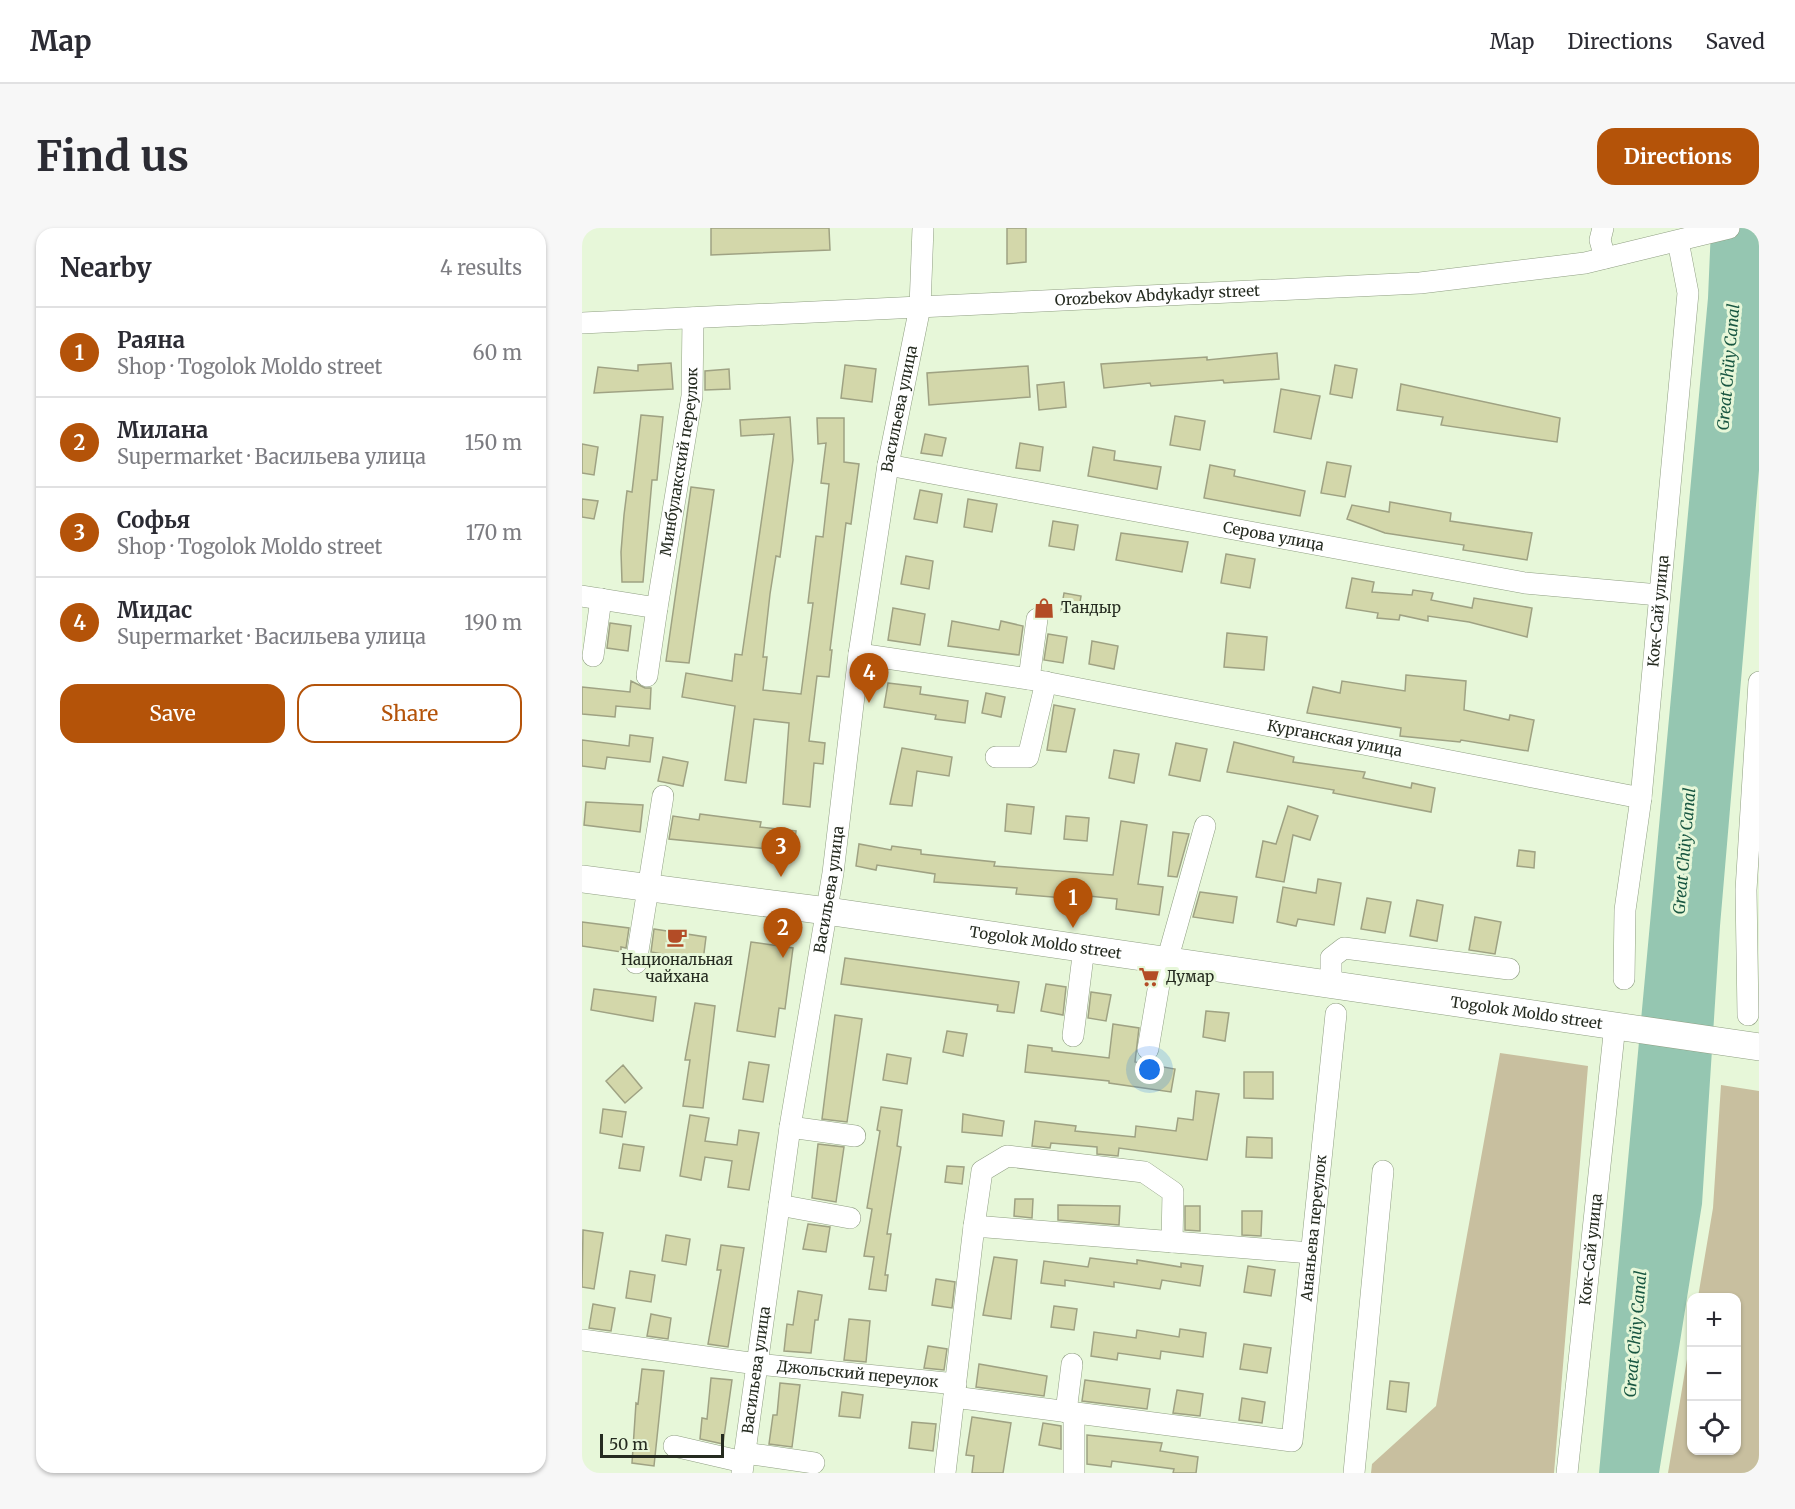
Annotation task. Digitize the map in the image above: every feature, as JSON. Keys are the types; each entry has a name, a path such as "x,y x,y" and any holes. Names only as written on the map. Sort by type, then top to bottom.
{"main road":[{"name":"Togolok Moldo street","path":"582,879 827,911 1747,1045"}],"street":[{"name":"Васильева улица","path":"743,1463 790,1127 827,911 859,654 888,465 920,306 923,228"},
{"path":"1603,228 1600,240 1605,258"},
{"name":"Orozbekov Abdykadyr street","path":"582,323 1420,283 1534,271 1605,258 1729,228"},
{"name":"Кок-Сай улица","path":"1624,979 1625,910 1641,798 1688,293 1684,240"},
{"name":"Минбулакский переулок","path":"647,675 692,396 693,318"},
{"name":"Серова улица","path":"888,465 1525,583 1659,595"},
{"path":"592,656 591,597 657,608"},
{"path":"996,757 1028,757 1037,681 1037,619"},
{"name":"Курганская улица","path":"859,654 1037,681 1641,798"},
{"path":"1748,1015 1746,890 1759,682"},
{"path":"636,963 646,888 663,796"},
{"path":"1148,1048 1165,961 1205,826"},
{"path":"1073,1036 1084,948"},
{"path":"1331,984 1331,958 1344,948 1509,969"},
{"name":"Ананьева переулок","path":"1292,1441 1336,1014"},
{"name":"Кок-Сай улица","path":"1567,1473 1620,1026"},
{"path":"790,1127 855,1136"},
{"name":"Джольский переулок","path":"945,1473 982,1171 1007,1156 1144,1172 1173,1192 1172,1242"},
{"path":"1354,1473 1383,1171"},
{"path":"779,1205 850,1218"},
{"path":"974,1226 1311,1253"},
{"name":"Джольский переулок","path":"582,1340 955,1390 1070,1413 1292,1441"},
{"path":"1072,1364 1070,1413 1074,1473"},
{"path":"674,1446 743,1463 814,1463"}],"shaded area":[{"path":"1500,1053 1588,1066 1554,1473 1371,1473 1372,1464 1436,1406"},
{"path":"1721,1085 1759,1091 1759,1473 1668,1473 1687,1359 1687,1455 1741,1455 1741,1293 1699,1293 1713,1208"}],"water":[{"name":"Great Chüy Canal","path":"1711,228 1759,228 1759,470 1720,926 1702,1204 1659,1473 1599,1473 1708,298"}],"building":[{"path":"711,228 829,228 830,250 711,255"},
{"path":"1007,228 1026,228 1026,262 1007,264"},
{"path":"1277,353 1279,379 1224,383 1223,380 1151,386 1150,383 1104,388 1101,364 1207,357 1207,360"},
{"path":"671,363 673,389 594,393 598,367 638,371 638,365"},
{"path":"845,365 876,369 872,402 841,398"},
{"path":"1335,365 1357,369 1352,398 1330,394"},
{"path":"1028,366 1030,397 929,405 927,373"},
{"path":"729,369 730,389 705,390 705,371"},
{"path":"1064,382 1066,407 1039,410 1037,385"},
{"path":"1401,384 1560,418 1557,442 1441,425 1443,417 1397,410"},
{"path":"1281,389 1320,396 1311,439 1274,432"},
{"path":"641,415 663,417 657,480 652,480 643,582 622,582 621,552 624,515 627,491 632,492"},
{"path":"1175,416 1205,421 1200,450 1170,445"},
{"path":"790,417 793,460 780,557 776,556 770,594 763,657 767,657 763,690 801,694 813,603 808,603 816,536 823,537 829,484 821,483 826,443 818,444 817,418 844,418 844,462 859,464 851,524 846,523 830,650 832,650 829,677 817,676 809,741 825,743 823,764 814,763 810,807 783,804 789,723 754,719 746,783 725,780 735,706 682,697 686,673 732,681 735,654 742,655 774,434 741,436 740,420"},
{"path":"925,434 946,438 942,456 921,453"},
{"path":"1020,443 1043,447 1040,471 1016,468"},
{"path":"582,444 598,447 594,475 582,473"},
{"path":"1093,447 1115,451 1114,460 1161,467 1157,489 1088,476"},
{"path":"1327,462 1351,466 1345,497 1321,493"},
{"path":"1210,465 1235,470 1234,476 1305,491 1300,516 1204,498"},
{"path":"691,487 714,490 689,663 666,661"},
{"path":"920,490 942,494 937,523 914,519"},
{"path":"582,499 598,501 594,519 582,517"},
{"path":"968,499 997,504 992,532 964,527"},
{"path":"1390,502 1451,513 1450,521 1532,533 1527,560 1463,550 1464,545 1385,533 1347,519 1352,505 1389,512"},
{"path":"1053,521 1078,525 1074,550 1049,546"},
{"path":"1121,533 1188,542 1182,572 1116,560"},
{"path":"1226,554 1255,559 1250,588 1221,583"},
{"path":"906,556 933,561 929,589 901,584"},
{"path":"1352,578 1374,582 1372,592 1412,595 1413,590 1433,593 1431,600 1472,608 1474,598 1532,608 1527,637 1469,622 1428,616 1428,621 1400,615 1399,620 1377,618 1378,613 1346,608"},
{"path":"1064,593 1081,596 1078,614 1061,611"},
{"path":"893,608 925,614 920,645 888,640"},
{"path":"952,621 999,630 1001,621 1023,626 1019,655 948,646"},
{"path":"610,623 631,626 628,651 607,648"},
{"path":"1227,633 1267,637 1264,670 1224,667"},
{"path":"1048,634 1067,637 1063,663 1044,660"},
{"path":"1092,641 1118,646 1114,669 1089,664"},
{"path":"1406,675 1466,681 1464,710 1509,720 1510,715 1534,720 1528,751 1461,740 1460,742 1400,736 1401,728 1307,713 1313,687 1340,693 1342,681 1405,691"},
{"path":"631,681 645,688 651,688 650,709 616,706 615,717 582,714 582,687 630,692"},
{"path":"888,683 921,687 920,694 968,701 965,723 935,719 936,715 884,707"},
{"path":"986,693 1005,697 1001,717 982,713"},
{"path":"1054,705 1075,709 1066,752 1047,750"},
{"path":"630,735 653,738 650,762 607,757 605,769 582,766 582,740 629,746"},
{"path":"1234,742 1294,757 1293,762 1365,772 1363,778 1411,788 1412,783 1435,788 1431,812 1333,793 1334,790 1227,772"},
{"path":"1176,743 1207,749 1200,781 1169,775"},
{"path":"902,748 952,757 949,776 917,771 912,806 890,804"},
{"path":"1114,750 1139,754 1134,783 1109,778"},
{"path":"663,757 688,762 683,786 658,781"},
{"path":"586,802 643,805 640,832 584,825"},
{"path":"1007,804 1034,807 1031,834 1005,831"},
{"path":"1288,806 1318,816 1310,840 1293,835 1284,882 1256,877 1263,841 1276,844"},
{"path":"700,814 761,822 760,827 796,831 793,857 768,854 769,849 669,839 673,816 699,820"},
{"path":"1066,816 1089,818 1087,841 1064,839"},
{"path":"1121,821 1147,825 1138,884 1163,887 1159,915 1116,909 1117,899 1089,896 1089,900 1016,894 1017,888 934,882 935,874 877,865 876,870 856,866 859,844 891,850 892,846 921,850 921,854 995,862 994,866 1113,875"},
{"path":"1173,832 1189,834 1177,877 1168,876"},
{"path":"1519,850 1535,852 1534,868 1517,866"},
{"path":"1318,879 1341,883 1334,925 1298,919 1296,926 1277,922 1283,887 1316,893"},
{"path":"1200,892 1237,897 1233,923 1193,917"},
{"path":"1367,898 1391,902 1385,933 1361,929"},
{"path":"1417,900 1443,905 1437,941 1410,936"},
{"path":"1475,917 1501,922 1495,954 1469,950"},
{"path":"582,922 629,928 626,948 621,947 621,952 582,946"},
{"path":"654,929 706,937 703,961 651,952"},
{"path":"751,942 793,948 785,1009 779,1008 775,1037 737,1031"},
{"path":"845,958 1019,982 1014,1013 997,1011 998,1005 841,984"},
{"path":"1046,984 1066,987 1063,1015 1041,1011"},
{"path":"594,989 656,997 653,1021 591,1010"},
{"path":"1091,992 1111,995 1106,1021 1088,1018"},
{"path":"695,1003 715,1006 703,1108 683,1106 690,1060 685,1060"},
{"path":"1206,1011 1229,1013 1225,1041 1203,1037"},
{"path":"835,1015 862,1019 847,1122 822,1119"},
{"path":"1113,1024 1139,1028 1135,1062 1175,1069 1171,1092 1109,1083 1109,1081 1025,1072 1028,1045 1052,1048 1052,1051 1109,1058"},
{"path":"947,1031 967,1034 963,1056 943,1052"},
{"path":"887,1054 911,1058 907,1084 883,1080"},
{"path":"749,1062 769,1065 763,1102 743,1099"},
{"path":"623,1065 642,1088 625,1103 606,1081"},
{"path":"1244,1072 1273,1072 1273,1099 1244,1098"},
{"path":"1196,1091 1219,1094 1207,1160 1119,1148 1118,1156 1097,1154 1097,1147 1051,1143 1050,1148 1032,1146 1035,1121 1076,1126 1075,1131 1135,1137 1136,1126 1176,1131 1178,1118 1193,1120"},
{"path":"881,1107 902,1110 897,1146 901,1147 887,1234 891,1234 885,1275 888,1275 886,1291 869,1289 874,1257 864,1256 872,1209 867,1208 880,1131 877,1130"},
{"path":"603,1109 626,1112 622,1137 600,1133"},
{"path":"963,1114 1004,1121 1002,1136 962,1132"},
{"path":"690,1115 709,1118 705,1141 737,1145 739,1130 759,1133 749,1190 728,1187 732,1161 705,1157 701,1180 680,1176"},
{"path":"1247,1137 1272,1138 1272,1158 1246,1157"},
{"path":"623,1144 644,1147 640,1171 619,1168"},
{"path":"818,1144 844,1147 836,1202 812,1198"},
{"path":"947,1166 964,1167 962,1184 945,1182"},
{"path":"1015,1199 1033,1199 1032,1218 1014,1216"},
{"path":"1058,1205 1120,1206 1119,1225 1058,1220"},
{"path":"1185,1206 1200,1206 1200,1231 1185,1230"},
{"path":"1242,1211 1262,1211 1261,1236 1242,1235"},
{"path":"808,1224 830,1227 826,1252 803,1249"},
{"path":"583,1230 603,1233 594,1289 582,1287"},
{"path":"666,1235 690,1239 686,1265 662,1261"},
{"path":"721,1245 744,1248 728,1347 708,1344 721,1270 717,1270"},
{"path":"994,1257 1017,1260 1011,1319 983,1315"},
{"path":"1090,1258 1137,1264 1137,1260 1181,1267 1181,1263 1203,1266 1200,1286 1162,1280 1160,1289 1114,1282 1114,1287 1065,1280 1065,1286 1041,1283 1044,1261 1088,1267"},
{"path":"1248,1266 1275,1270 1271,1296 1244,1292"},
{"path":"630,1271 655,1275 651,1302 626,1298"},
{"path":"936,1279 955,1282 952,1308 932,1305"},
{"path":"798,1291 822,1295 818,1320 815,1320 811,1353 784,1351 787,1324 793,1325"},
{"path":"593,1304 615,1308 611,1331 589,1328"},
{"path":"1054,1306 1077,1309 1074,1330 1051,1327"},
{"path":"651,1314 671,1318 668,1339 647,1336"},
{"path":"849,1319 870,1321 866,1362 844,1360"},
{"path":"1180,1329 1206,1333 1203,1357 1161,1351 1160,1359 1118,1353 1117,1360 1091,1356 1094,1332 1136,1338 1137,1330 1179,1337"},
{"path":"1244,1344 1271,1348 1267,1373 1240,1369"},
{"path":"928,1346 947,1349 944,1370 924,1368"},
{"path":"979,1364 1047,1376 1044,1396 976,1387"},
{"path":"642,1369 664,1371 654,1466 632,1463 636,1403 638,1404"},
{"path":"711,1378 732,1380 723,1444 700,1439 702,1418 707,1419"},
{"path":"1085,1380 1150,1389 1147,1409 1082,1401"},
{"path":"1390,1381 1409,1383 1406,1412 1387,1409"},
{"path":"780,1383 800,1385 792,1447 769,1444 773,1415 777,1415"},
{"path":"1177,1390 1203,1394 1200,1416 1173,1413"},
{"path":"842,1392 863,1395 860,1418 839,1416"},
{"path":"1242,1398 1265,1402 1262,1423 1239,1420"},
{"path":"972,1417 1011,1423 1003,1473 972,1473 974,1456 966,1455"},
{"path":"912,1422 936,1424 933,1451 909,1448"},
{"path":"1043,1423 1061,1426 1061,1449 1039,1445"},
{"path":"1087,1435 1162,1443 1160,1451 1198,1457 1196,1473 1173,1473 1174,1469 1112,1461 1111,1467 1087,1464"}],"place":[{"name":"Тандыр","path":"1044,608"},
{"name":"Мидас","path":"869,703"},
{"name":"Софья","path":"781,877"},
{"name":"Раяна","path":"1073,928"},
{"name":"Национальная чайхана","path":"677,937"},
{"name":"Милана","path":"783,958"},
{"name":"Думар","path":"1149,977"}]}
